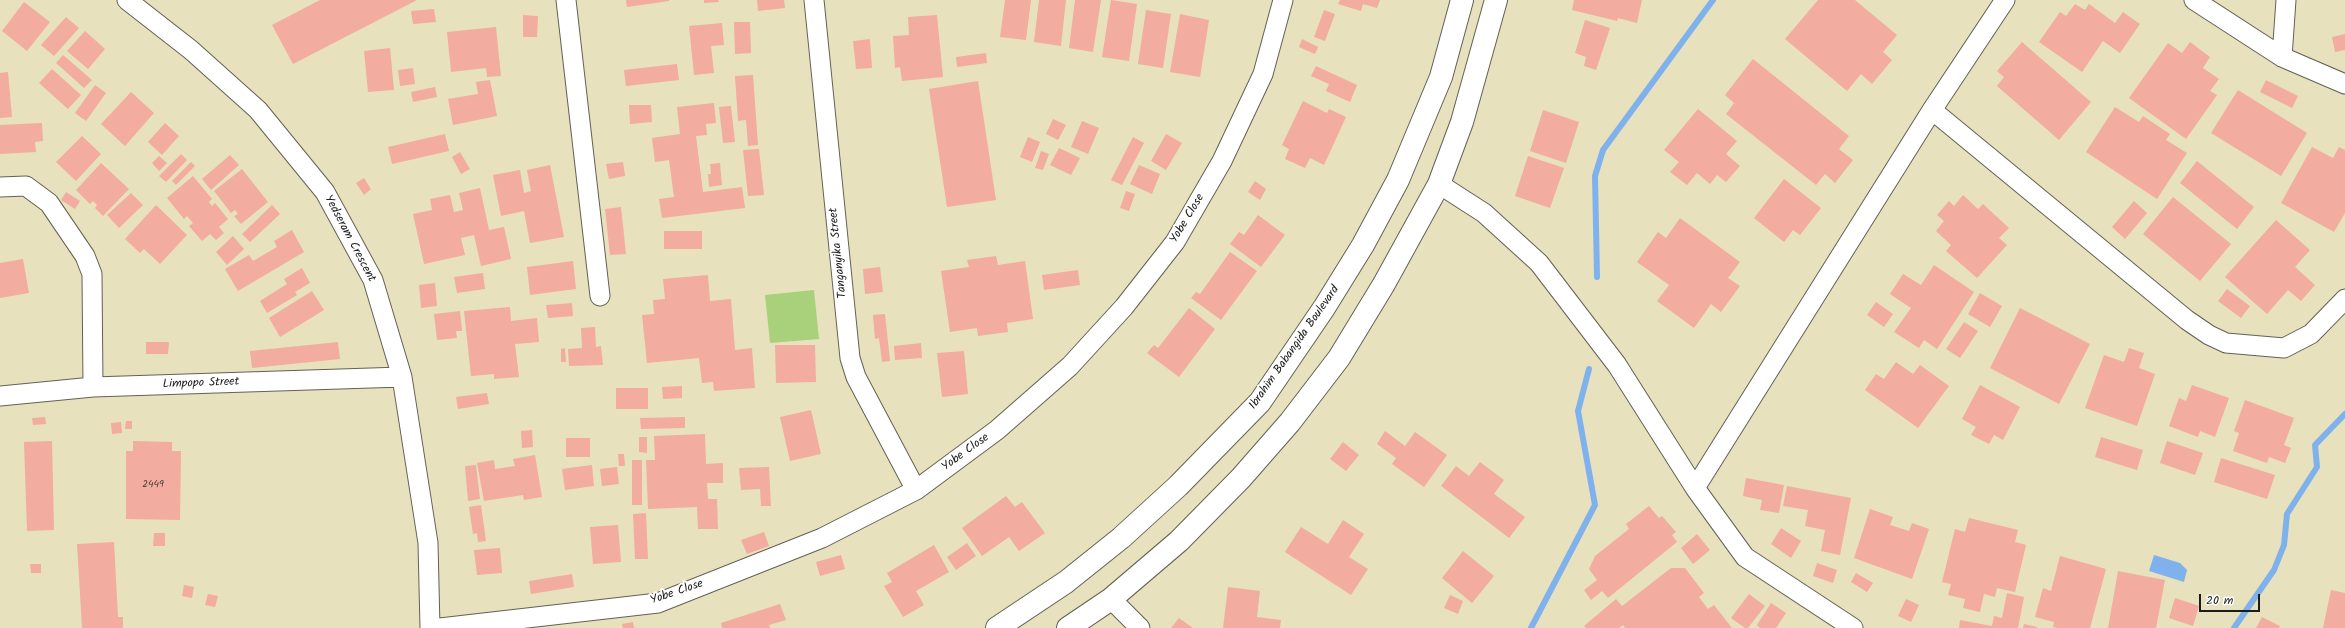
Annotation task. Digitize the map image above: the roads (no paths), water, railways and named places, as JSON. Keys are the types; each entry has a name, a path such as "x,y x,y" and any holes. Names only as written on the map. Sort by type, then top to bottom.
{"street":[{"name":"Yedseram Crescent","path":"127,0 191,50 258,110 325,192 373,280 402,377 428,543 430,628"},
{"path":"566,0 600,296"},
{"name":"Tanganyika Street","path":"814,0 850,358 856,377 916,490"},
{"name":"Yobe Close","path":"440,628 658,603 822,538 916,490 997,430 1070,366 1124,307 1175,242 1222,161 1263,74 1283,0"},
{"name":"Ibrahim Babangida Boulevard","path":"997,628 1066,582 1121,538 1178,486 1260,402 1324,308 1363,245 1398,180 1441,77 1462,0"},
{"path":"1068,628 1111,598 1179,541 1241,478 1290,422 1343,351 1384,284 1439,184 1462,122 1496,0"},
{"path":"1695,488 1932,110 2005,0"},
{"path":"2194,0 2282,57 2345,84"},
{"path":"2282,57 2286,0"},
{"path":"1932,110 2187,320 2226,343 2284,348 2311,334 2345,299"},
{"path":"1439,184 1484,213 1539,263 1617,365 1695,488 1745,557 1853,628"},
{"path":"0,186 26,186 49,203 85,256 92,274 94,387"},
{"name":"Limpopo Street","path":"0,396 94,387 402,377"},
{"path":"1111,598 1140,628"}],"water":[{"path":"2154,555 2180,563 2187,570 2184,582 2149,571"}],"waterway":[{"path":"1597,277 1595,176 1603,150 1713,0"},
{"path":"1531,628 1595,505 1578,411 1589,369"},
{"path":"2234,628 2274,570 2284,545 2287,514 2317,467 2315,445 2345,414"}]}
